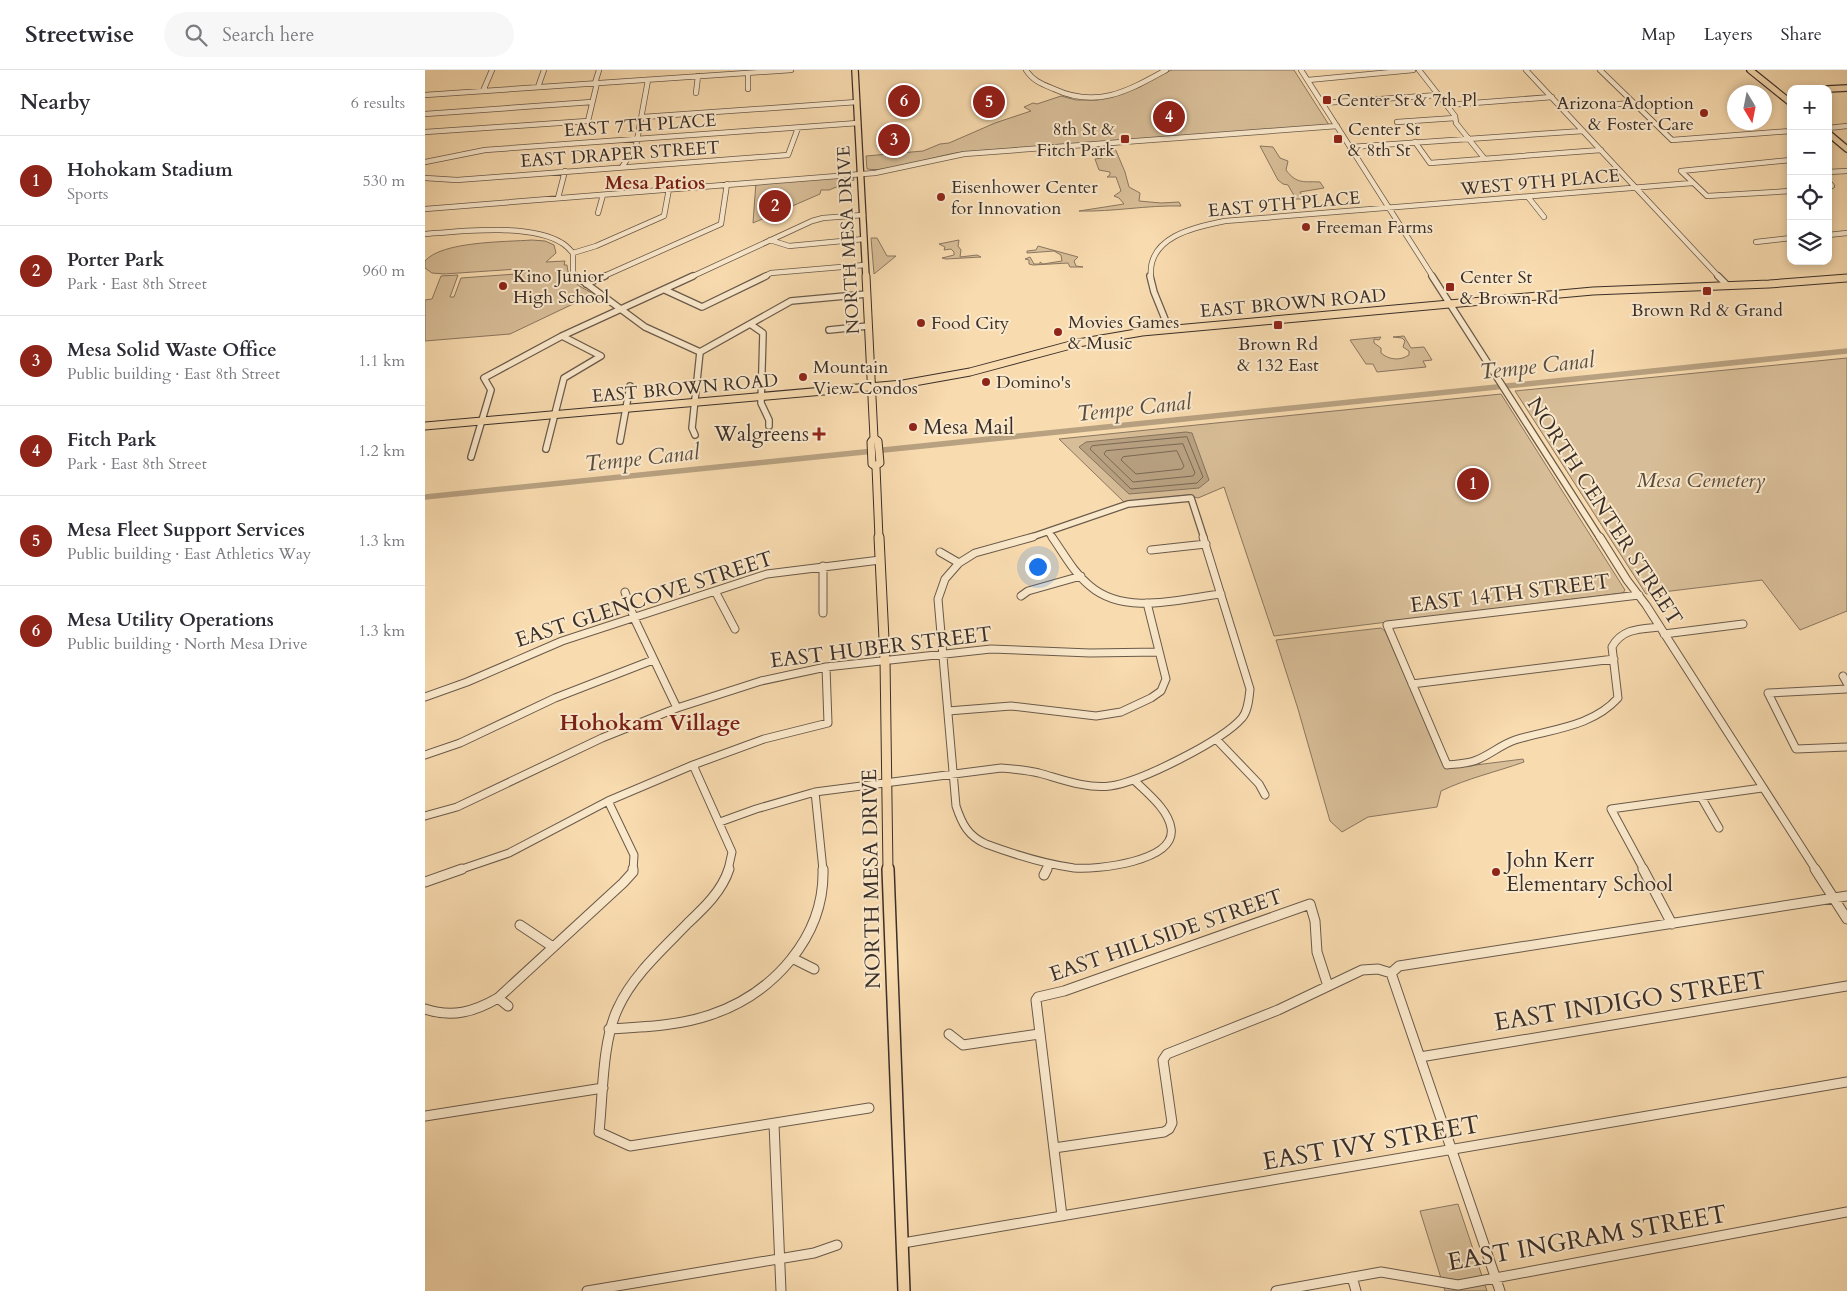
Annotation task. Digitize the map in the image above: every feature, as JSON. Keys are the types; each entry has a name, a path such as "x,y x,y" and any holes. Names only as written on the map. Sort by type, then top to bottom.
{"main road":[{"name":"NORTH MESA DRIVE","path":"855,70 868,326 875,438 878,441 875,451 880,463 875,466 885,660 888,899 905,1291"},
{"path":"1750,70 1787,100"},
{"path":"1832,89 1847,88"},
{"path":"1779,94 1787,93"},
{"path":"1832,137 1847,149"},
{"name":"EAST BROWN ROAD","path":"425,426 872,387 953,376 1082,342 1169,329 1634,288 1728,286 1847,278"}],"street":[{"path":"483,91 492,70"},
{"path":"538,88 544,70"},
{"path":"425,132 588,121 599,70"},
{"path":"425,95 648,80 724,72 749,73 791,70"},
{"path":"1025,70 1032,79 1069,96 1085,99 1104,97 1137,86 1166,70"},
{"name":"NORTH CENTER STREET","path":"1301,70 1847,920"},
{"path":"1308,80 1413,70"},
{"path":"1419,70 1447,105 1456,123 1484,158"},
{"path":"1527,70 1728,286"},
{"path":"1600,70 1671,140 1787,131"},
{"path":"748,90 749,73"},
{"path":"696,93 698,76"},
{"path":"622,166 636,146 643,117 648,80"},
{"path":"1323,103 1439,95"},
{"path":"1447,105 1552,97"},
{"path":"425,114 592,102"},
{"path":"643,117 857,102"},
{"path":"1562,108 1633,103"},
{"path":"1397,122 1455,118"},
{"name":"EAST 7TH PLACE","path":"425,162 485,150 858,123"},
{"path":"425,209 861,174 895,170 940,158 964,154 1337,126"},
{"path":"1832,128 1847,126"},
{"name":"EAST DRAPER STREET","path":"425,178 457,180 622,166 788,155 798,128"},
{"path":"1351,147 1583,130"},
{"path":"1415,142 1431,163 1601,150"},
{"path":"1787,160 1681,171 1691,184 1702,193 1715,197 1787,191"},
{"path":"558,198 565,171"},
{"path":"1832,172 1847,171"},
{"path":"586,284 721,224 727,184"},
{"name":"WEST 9TH PLACE","path":"1390,208 1691,184"},
{"path":"573,253 596,246 664,216 669,189"},
{"path":"598,213 603,195"},
{"path":"1528,197 1544,217"},
{"name":"EAST 9TH PLACE","path":"1169,329 1150,276 1151,259 1158,249 1175,236 1209,224 1390,208"},
{"path":"471,457 491,390 484,378 562,336 817,219 863,215"},
{"path":"425,234 461,232 519,233 547,237 562,243 573,253 573,272 586,284 622,308 645,327 700,352"},
{"path":"1832,235 1847,233"},
{"path":"1756,242 1787,238"},
{"path":"770,240 789,246 864,239"},
{"path":"665,290 702,307 771,273 865,265"},
{"path":"700,352 791,301 867,294"},
{"path":"750,324 763,333 760,397 761,406 769,420 769,426"},
{"path":"829,330 868,326"},
{"path":"546,449 564,378 601,356 562,336"},
{"path":"695,435 692,428 700,352"},
{"path":"621,441 630,386"},
{"path":"721,822 765,806 815,792 954,773 1001,768 1026,770 1092,786 1112,786 1134,780 1216,739 1233,728 1243,717 1250,698 1250,685 1191,498 1128,504 1049,532 975,553 959,563 946,575 939,587 938,599 942,654 954,773 956,806 962,824 973,837 992,846 1049,864 1085,869 1126,864 1155,853 1167,842 1171,830 1166,815 1134,780"},
{"path":"1049,532 1081,576 1101,594 1127,602 1147,602 1221,594"},
{"path":"1151,550 1206,544"},
{"path":"939,552 959,563"},
{"name":"EAST GLENCOVE STREET","path":"425,697 467,682 563,641 781,571 880,560"},
{"path":"823,566 823,612"},
{"path":"1021,596 1028,591 1081,576"},
{"path":"715,591 735,629"},
{"path":"625,592 634,618 677,708"},
{"name":"EAST 14TH STREET","path":"1412,684 1387,625 1639,595"},
{"path":"948,711 989,706 1107,715 1128,710 1155,697 1163,689 1165,679 1147,602"},
{"path":"1614,659 1412,684 1447,765 1472,762 1498,747 1570,726 1614,704 1618,698 1614,659 1612,647 1615,639 1623,633 1743,624"},
{"name":"EAST HUBER STREET","path":"425,816 457,807 602,738 677,708 761,681 826,668 991,649 1090,653 1159,652"},
{"path":"425,755 460,743 555,698 653,660"},
{"path":"425,882 509,853 608,801 693,765 764,739 828,723 826,668"},
{"path":"1847,689 1767,693 1796,750 1847,747"},
{"path":"1216,739 1259,784 1265,795"},
{"path":"693,765 721,822 732,852 728,872 714,897 651,960 618,1007 609,1029 599,1132 629,1146 869,1108"},
{"path":"1672,924 1611,809 1762,788"},
{"path":"609,1029 664,1026 711,1015 755,993 794,959 813,925 821,903 823,888 815,792"},
{"path":"1701,797 1719,828"},
{"path":"425,1009 438,1014 459,1014 482,1008 498,998 633,872 634,855 608,801"},
{"path":"1044,875 1049,864"},
{"path":"1053,1148 1164,1132 1169,1129 1172,1123 1163,1060 1167,1054 1175,1049 1278,1010 1362,970 1378,969 1393,971 1399,966 1847,896"},
{"name":"EAST HILLSIDE STREET","path":"1039,1034 1036,1000 1038,997 1064,991 1310,904 1315,921 1317,952 1328,986"},
{"path":"520,925 553,947"},
{"path":"794,959 814,969"},
{"path":"1393,971 1500,1291"},
{"name":"EAST INDIGO STREET","path":"1420,1056 1847,986"},
{"path":"498,998 508,1006"},
{"path":"949,1034 963,1045 1039,1034 1062,1216"},
{"name":"EAST IVY STREET","path":"903,1243 1847,1082"},
{"path":"425,1116 603,1088"},
{"path":"774,1124 774,1168 781,1258 781,1291"},
{"name":"EAST INGRAM STREET","path":"1276,1291 1381,1272 1396,1272 1431,1282 1458,1285 1847,1212"},
{"path":"587,1291 814,1253 837,1245"},
{"path":"1352,1277 1356,1291"}],"green space":[{"path":"1172,70 1294,70 1329,125 963,152 901,166 877,170 867,169 866,156 923,151 940,144 949,143 995,123 1031,111 1024,107 1033,103 1037,104 1061,96 1076,100 1098,100 1140,87 1161,74"},
{"path":"1114,146 1129,187 1140,193 1139,201 1179,202 1181,206 1079,211 1124,204 1119,198 1114,196 1121,191 1116,177 1107,177 1110,175 1110,172 1099,170 1095,159 1102,158 1097,147"},
{"path":"1260,146 1273,147 1280,158 1288,161 1286,170 1294,178 1301,181 1320,182 1324,188 1300,192 1304,199 1296,199 1288,185 1278,180"},
{"path":"853,174 854,180 829,190 821,190 820,194 753,223 756,182"},
{"path":"871,238 877,238 887,256 896,256 874,274"},
{"name":"Kino Junior High School","path":"532,240 545,241 554,245 556,253 546,262 565,261 564,265 567,265 573,280 594,294 510,334 425,341 425,300 432,299 441,276 458,275 450,297 454,297 461,278 516,274 518,269 444,274 432,273 425,268 425,261 433,254 459,246"},
{"path":"959,240 960,257 977,255 981,257 942,258 954,255 954,252 951,249 944,250 945,247 939,244"},
{"path":"1038,246 1078,257 1074,261 1076,266 1083,267 1070,267 1068,263 1033,265 1029,264 1029,260 1025,259 1030,257 1034,264 1062,261 1061,255 1054,251 1027,253 1027,251 1036,250"},
{"path":"1404,336 1411,348 1424,347 1432,360 1423,361 1426,367 1377,372 1373,364 1366,364 1350,340 1381,337 1379,340 1374,339 1374,343 1381,348 1381,353 1387,357 1398,359 1409,355 1409,351 1403,347 1405,341 1402,338 1393,337"},
{"name":"Mesa Cemetery","path":"1847,358 1847,611 1800,630 1762,580 1646,594 1515,391"},
{"path":"1501,394 1625,590 1623,593 1274,636 1224,487 1198,498 1187,495 1124,502 1059,439"},
{"path":"1381,628 1385,631 1443,763 1452,768 1523,759 1524,762 1441,791 1437,807 1368,817 1342,832 1330,821 1276,640"},
{"path":"1458,1204 1487,1291 1445,1291 1420,1211"}],"water":[{"path":"1186,432 1192,433 1209,480 1199,488 1129,494 1079,447 1086,442"}],"waterway":[{"name":"Tempe Canal","path":"425,497 1847,351"}],"place":[{"name":"Center St & 7th Pl","path":"1327,100"},
{"name":"Mesa Utility Operations","path":"904,101"},
{"name":"Mesa Fleet Support Services","path":"989,102"},
{"name":"Arizona Adoption & Foster Care","path":"1704,113"},
{"name":"Fitch Park","path":"1169,117"},
{"name":"8th St & Fitch Park","path":"1125,139"},
{"name":"Center St & 8th St","path":"1338,139"},
{"name":"Mesa Solid Waste Office","path":"894,140"},
{"name":"Eisenhower Center for Innovation","path":"941,197"},
{"name":"Porter Park","path":"775,206"},
{"name":"Freeman Farms","path":"1306,227"},
{"name":"Kino Junior High School","path":"503,286"},
{"name":"Center St & Brown Rd","path":"1450,287"},
{"name":"Brown Rd & Grand","path":"1707,291"},
{"name":"Food City","path":"921,323"},
{"name":"Brown Rd & 132 East","path":"1278,325"},
{"name":"Movies Games & Music","path":"1058,332"},
{"name":"Mountain View Condos","path":"803,377"},
{"name":"Domino's","path":"986,382"},
{"name":"Mesa Mail","path":"913,427"},
{"name":"Walgreens","path":"819,434"},
{"name":"Hohokam Stadium","path":"1473,484"},
{"name":"John Kerr Elementary School","path":"1496,872"}],"district":[{"name":"Mesa Patios","path":"655,182"},
{"name":"Hohokam Village","path":"650,722"}]}
